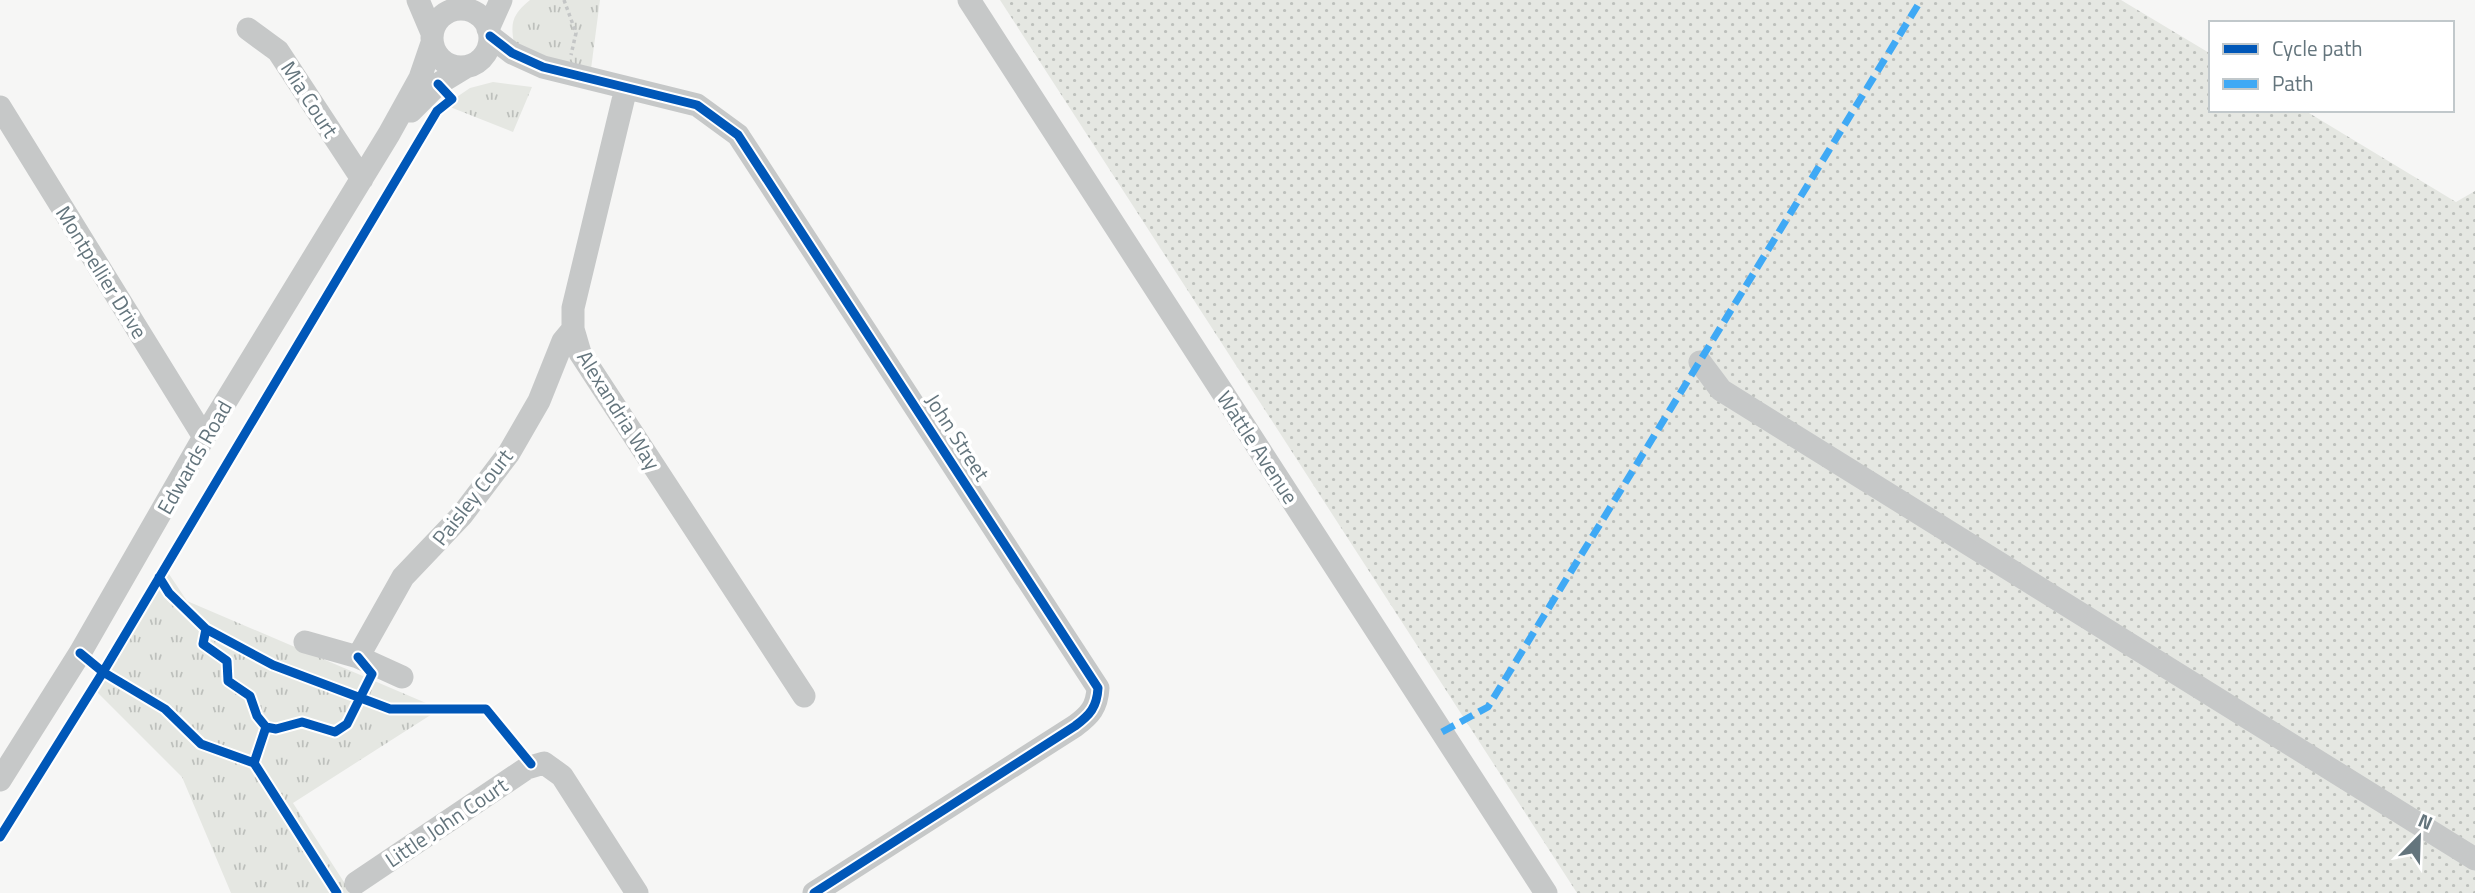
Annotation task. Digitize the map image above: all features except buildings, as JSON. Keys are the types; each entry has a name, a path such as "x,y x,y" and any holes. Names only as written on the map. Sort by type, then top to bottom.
{"street":[{"path":"418,0 441,59 448,64 470,65 486,52 489,32 501,0"},
{"name":"Wattle Avenue","path":"969,0 1546,893"},
{"path":"432,38 440,17 458,5 478,15 489,32"},
{"name":"Mia Court","path":"248,29 278,51 362,179"},
{"name":"John Street","path":"489,32 512,53 543,67 696,106 738,135 1098,688 1097,702 1089,715 1075,726 814,893"},
{"name":"Edwards Road","path":"0,780 80,653 204,437 390,134 420,78 432,38"},
{"name":"Edwards Road","path":"390,134 439,84 470,65"},
{"name":"John Street","path":"470,65 543,67"},
{"name":"Alexandria Way","path":"626,88 573,308 573,329 580,353 804,696"},
{"name":"Montpellier Drive","path":"0,107 204,437"},
{"name":"Paisley Court","path":"358,657 403,577 462,515 509,453 539,401 563,341 573,329"},
{"path":"1700,362 1721,390 2475,859"},
{"path":"304,642 358,657 402,677"},
{"name":"Little John Court","path":"356,883 527,768 544,763 562,776 637,893"}],"path":[{"path":"564,0 576,33 566,73"}],"green space":[{"path":"530,0 600,0 591,69 532,55 514,43 514,19"},
{"path":"1000,0 2121,0 2209,53 2209,112 2307,112 2456,202 2475,191 2475,893 1577,893"},
{"path":"493,82 532,87 513,132 445,105 470,88"},
{"path":"167,571 187,601 440,709 293,803 351,893 231,893 182,777 95,690"}],"marked path":[{"path":"1442,732 1488,707 1921,0"}],"cycle path":[{"path":"490,36 512,53 543,67 697,105 738,135 1098,688 1092,710 1075,726 814,893"},
{"path":"0,837 103,672 437,111 452,99 438,84"},
{"path":"159,577 169,593 206,629 273,665 390,709 486,709 531,764"},
{"path":"206,629 203,644 227,661 228,681 250,696 257,716 266,727"},
{"path":"80,653 103,672 165,709 201,744 254,763 337,893"},
{"path":"254,763 266,727 276,729 302,722 335,732 347,724 372,674 358,657"}]}
